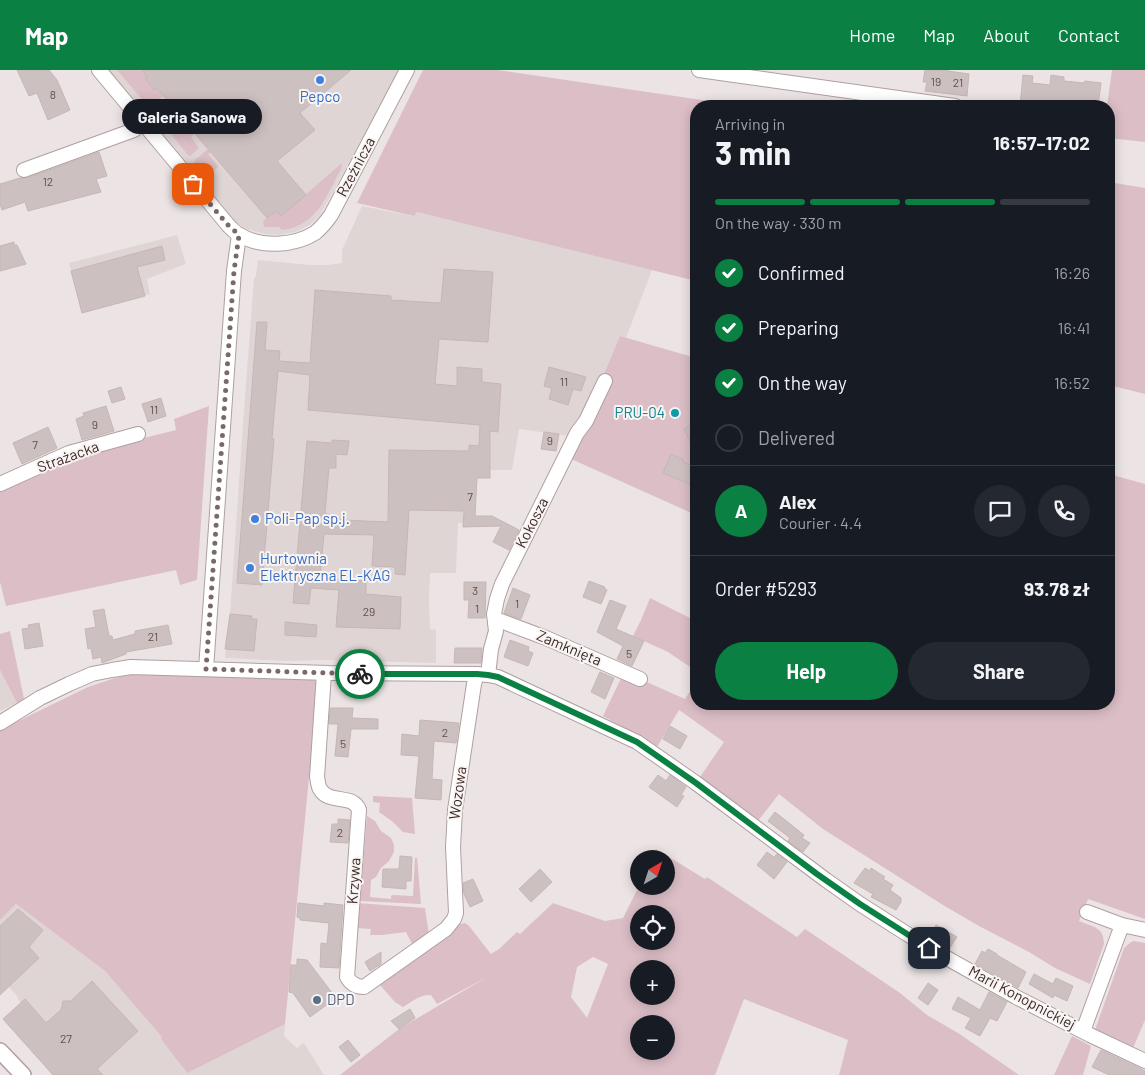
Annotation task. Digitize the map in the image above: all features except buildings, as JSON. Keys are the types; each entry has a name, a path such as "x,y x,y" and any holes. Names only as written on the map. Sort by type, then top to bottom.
{"main road":[{"path":"0,1052 23,1075"}],"street":[{"path":"99,70 228,225 239,235 234,271 206,669"},
{"name":"Rzeźnicza","path":"239,235 251,241 285,244 298,241 322,226 331,215 408,70"},
{"path":"700,70 912,100"},
{"path":"24,170 134,130"},
{"name":"Kokosza","path":"483,675 496,631 494,614 502,584 577,433 586,421 606,381"},
{"name":"Strażacka","path":"0,484 69,453 138,434"},
{"name":"Zamknięta","path":"495,622 501,622 546,638 640,680"},
{"name":"Marii Konopnickiej","path":"0,723 40,698 92,674 132,667 324,673 483,675 498,677 637,742 696,783 817,874 929,948 1016,997 1145,1061"},
{"name":"Krzywa","path":"324,673 318,783 326,796 349,800 358,806 359,810 348,977 350,981 358,987 364,987 446,929 456,913"},
{"name":"Wozowa","path":"456,913 453,847 455,810 474,684 483,675"},
{"path":"1087,912 1122,925 1145,930"},
{"path":"1084,1031 1122,925"}],"shaded area":[{"path":"108,70 400,70 320,215 310,225 295,232 280,235 265,234 247,229 234,222"},
{"path":"117,70 142,70 147,77 145,80 154,90 157,88 164,96 159,99 168,110 160,117 157,117"},
{"path":"423,70 498,70 702,100 690,100 690,280 417,212 414,216 357,203"},
{"path":"1112,70 1145,70 1145,142 1115,139 1115,100 1108,100"},
{"path":"176,111 182,118 179,120 195,133 191,137 199,148 190,156 163,124"},
{"path":"208,149 211,152 208,154 218,167 207,176 194,162"},
{"path":"342,163 341,169 325,199 304,223 282,230 279,227 264,227 263,221 276,211 281,216"},
{"path":"1115,183 1145,188 1145,394 1115,386"},
{"path":"362,206 413,216 417,212 652,270 626,338 620,336 604,375 570,436 519,429 512,470 466,470 463,523 458,523 456,573 430,573 430,629 436,630 436,663 325,660 283,661 225,658 230,614 254,278 256,276 258,260 310,265 342,263 342,250"},
{"path":"177,235 186,264 147,279 150,294 82,313 69,263"},
{"path":"620,336 690,356 690,512 569,458"},
{"path":"209,406 197,580 180,585 176,570 6,606 0,582 0,488 42,467 104,448 176,430 174,419"},
{"path":"1115,476 1145,484 1145,919 1088,899 1079,921 1097,928 1104,938 1104,944 1090,984 1055,968 943,905 823,829 779,794 758,821 700,777 724,742 679,710 657,747 603,716 624,672 685,699 690,691 690,710 1115,710"},
{"path":"650,598 690,618 690,667 668,652 633,636"},
{"path":"10,631 24,699 17,703 0,670 0,634"},
{"path":"0,670 17,703 0,711"},
{"path":"137,673 314,680 318,685 285,1024 187,1073 161,1039 162,1037 105,971 16,904 0,920 0,730 88,687"},
{"path":"373,796 412,798 415,834 403,832 379,812 380,803 373,802"},
{"path":"367,816 375,821 381,831 391,838 394,845 394,852 389,861 381,868 376,877 371,880 370,897 391,899 393,895 413,896 415,858 417,858 421,904 360,901"},
{"path":"675,861 705,879 707,877 797,937 805,929 900,993 927,1015 958,1033 1019,1075 839,1075 848,1040 744,999 715,1075 340,1075 399,1029 487,977 437,1004 431,995 427,995 403,1007 395,1002 379,984 455,925 465,923 469,926 491,954 517,932 520,934 553,903 605,921 623,918 634,895 675,895","holes":["593,957 608,964 587,1018 571,997 577,967"]},
{"path":"357,903 425,908 429,935 413,946 406,932 370,935 371,929 355,928"},
{"path":"16,904 105,971 163,1037 186,1073 285,1024 284,1036 297,1048 304,1043 324,1075 53,1075 3,1019 21,1003 18,997 0,979 0,920"},
{"path":"1134,941 1145,943 1145,1020 1133,1048 1095,1030 1124,948"},
{"path":"1072,1036 1091,1046 1083,1075 1054,1075"}],"way so far":[{"path":"193,184 239,235 234,271 206,669 360,674"}],"place":[{"name":"Pepco","path":"320,80"},
{"name":"Galeria Sanowa","path":"193,184"},
{"name":"PRU-04","path":"675,413"},
{"name":"Poli-Pap sp.j.","path":"255,519"},
{"name":"Hurtownia Elektryczna EL-KAG","path":"250,568"},
{"name":"DPD","path":"317,1000"}],"route":[{"path":"360,674 477,674 498,677 637,742 696,783 817,874 929,948"}]}
